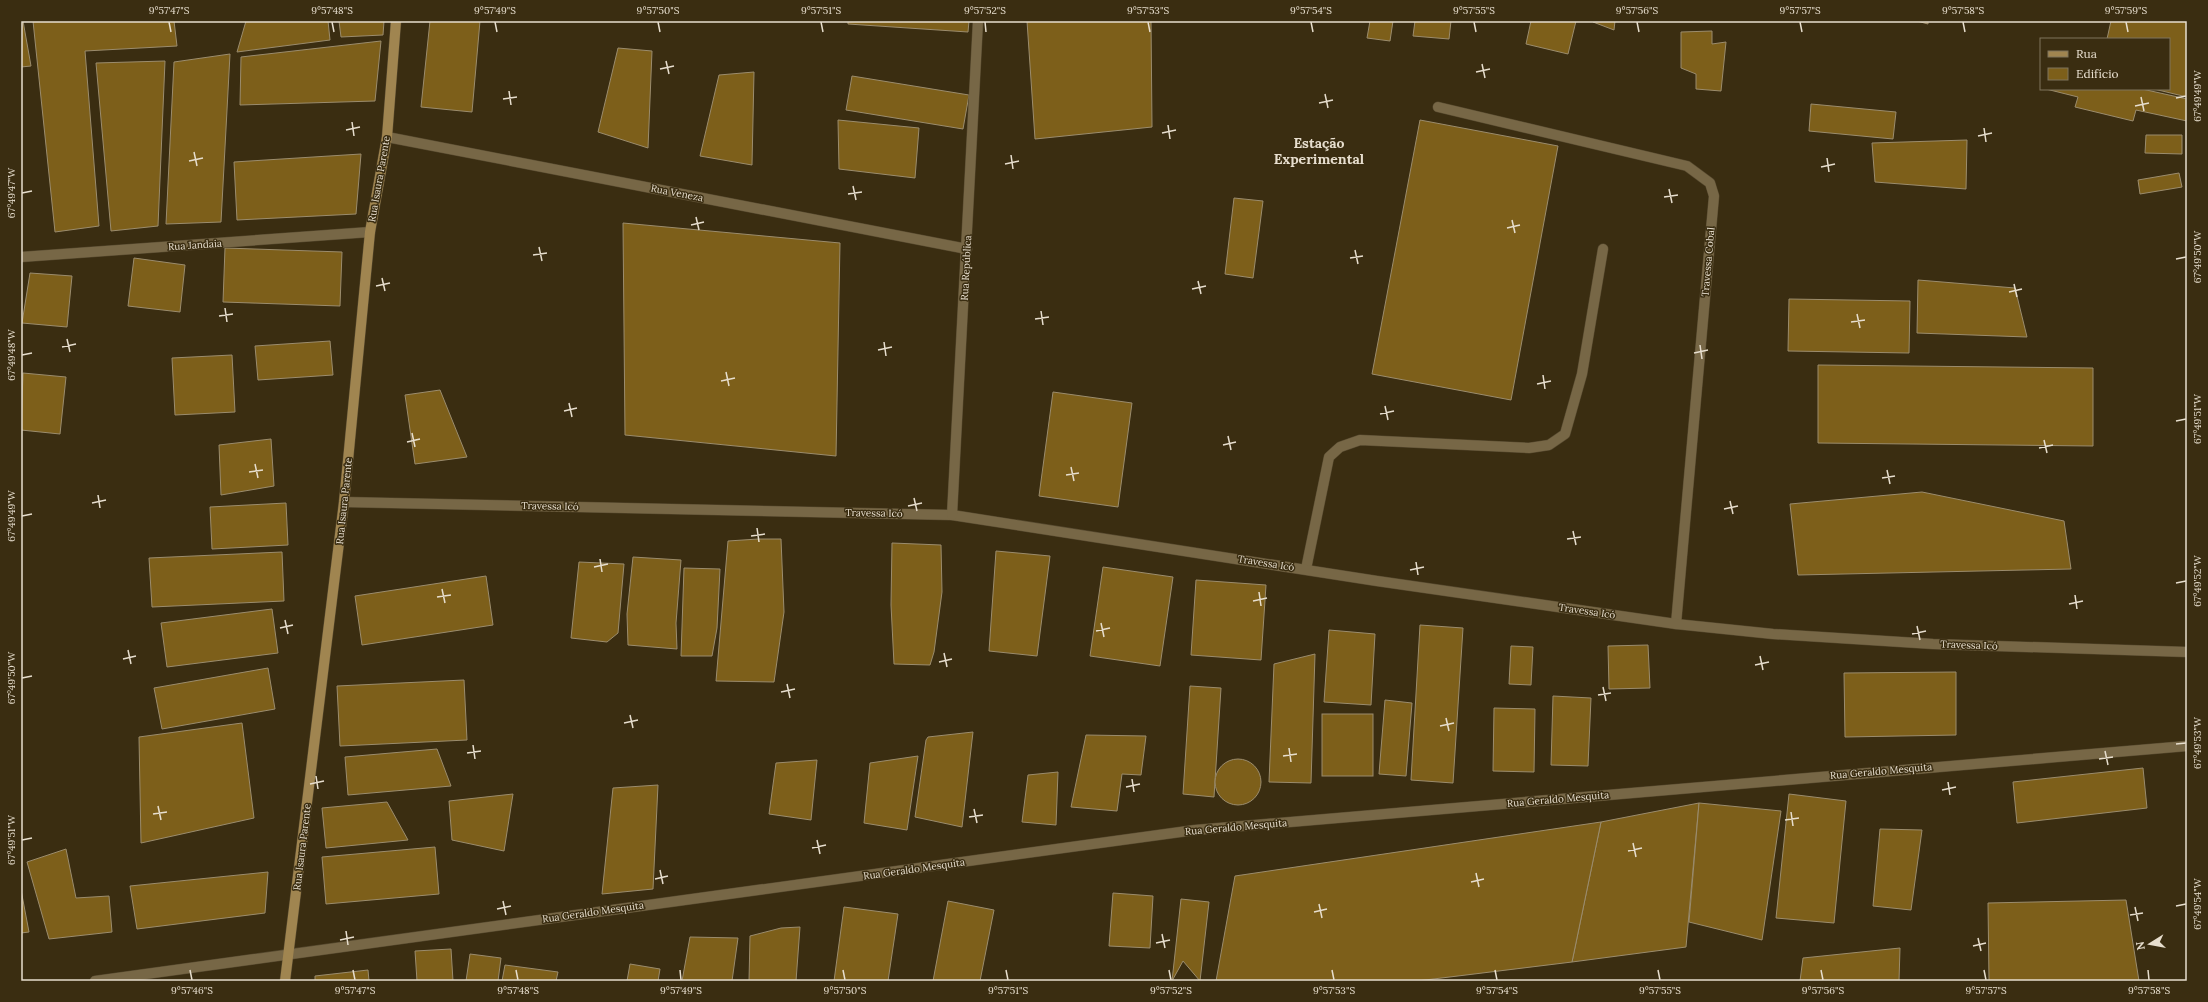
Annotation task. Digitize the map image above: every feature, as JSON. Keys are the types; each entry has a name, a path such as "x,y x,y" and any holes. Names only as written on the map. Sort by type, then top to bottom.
{"street":[{"name":"Rua Isaura Parente","path":"285,981 344,502 370,232 387,137 396,21"},
{"name":"Rua República","path":"952,515 978,21"},
{"name":"Travessa Cobal","path":"1438,107 1687,166 1710,183 1714,196 1676,624"},
{"name":"Rua Veneza","path":"387,137 967,249"},
{"name":"Rua Jandaia","path":"21,257 370,232"},
{"path":"1306,569 1329,458 1340,446 1360,440 1529,448 1549,445 1565,434 1582,374 1603,249"},
{"name":"Travessa Icó","path":"344,502 952,515 1676,624 1773,634 1933,644 2187,652"},
{"name":"Rua Geraldo Mesquita","path":"95,981 1195,830 2187,746"}],"building":[{"path":"21,21 23,21 31,66 21,67"},
{"path":"33,21 174,21 177,46 85,51 99,226 55,232"},
{"path":"246,21 328,21 330,40 237,52"},
{"path":"339,21 384,21 383,35 341,37"},
{"path":"430,21 480,21 472,112 421,107"},
{"path":"848,21 969,21 968,32 848,24"},
{"path":"1027,21 1151,21 1152,127 1035,139"},
{"path":"1370,21 1393,21 1390,41 1367,38"},
{"path":"1415,21 1451,21 1449,39 1413,36"},
{"path":"1531,21 1576,21 1568,54 1526,44"},
{"path":"1615,21 1614,30 1593,22"},
{"path":"1917,21 1928,21 1928,24"},
{"path":"2111,21 2187,21 2187,97 2158,90 2170,90 2170,38 2107,38"},
{"path":"1712,31 1712,44 1726,42 1721,91 1696,89 1696,74 1681,68 1681,32"},
{"path":"381,41 375,101 240,105 241,57"},
{"path":"618,48 652,51 648,148 598,132"},
{"path":"230,54 221,222 166,224 174,62"},
{"path":"165,61 158,226 111,231 96,63"},
{"path":"754,72 752,165 700,156 719,75"},
{"path":"852,76 969,95 963,129 846,110"},
{"path":"2050,90 2146,90 2187,99 2187,121 2136,110 2133,121 2075,107 2078,97"},
{"path":"1811,104 1896,112 1893,139 1809,131"},
{"path":"838,120 919,128 915,178 839,169"},
{"path":"1420,120 1558,146 1511,400 1372,374"},
{"path":"2146,135 2182,135 2182,154 2145,153"},
{"path":"1967,140 1966,189 1875,182 1872,143"},
{"path":"361,154 356,214 237,220 234,162"},
{"path":"2179,173 2182,187 2140,194 2138,180"},
{"path":"1234,198 1263,201 1253,278 1225,274"},
{"path":"623,223 840,243 836,456 625,435"},
{"path":"225,248 342,252 340,306 223,302"},
{"path":"134,258 185,265 180,312 128,306"},
{"path":"30,273 72,276 67,327 22,323"},
{"path":"1918,280 2015,288 2027,337 1917,333"},
{"path":"1789,299 1910,301 1909,353 1788,351"},
{"path":"330,341 333,375 258,380 255,346"},
{"path":"232,355 235,412 175,415 172,358"},
{"path":"1818,365 2093,368 2093,446 1818,443"},
{"path":"23,373 66,377 60,434 21,430"},
{"path":"440,390 467,457 415,464 405,395"},
{"path":"1053,392 1132,403 1118,507 1039,496"},
{"path":"271,439 274,486 221,495 219,445"},
{"path":"1922,492 2064,521 2071,569 1798,575 1790,504"},
{"path":"286,503 288,545 212,549 210,507"},
{"path":"781,539 784,612 774,682 716,681 728,541"},
{"path":"892,543 941,545 942,592 934,652 930,665 894,664 891,605"},
{"path":"996,551 1050,556 1037,656 989,651"},
{"path":"282,552 284,601 152,607 149,558"},
{"path":"633,557 681,560 676,623 677,649 628,645 627,614"},
{"path":"579,562 624,564 618,633 607,642 571,638"},
{"path":"1103,567 1173,577 1160,666 1090,656"},
{"path":"684,568 720,569 717,628 712,656 681,656"},
{"path":"486,576 493,625 362,645 355,596"},
{"path":"1196,580 1266,585 1261,660 1191,655"},
{"path":"272,609 278,653 167,667 161,623"},
{"path":"1420,625 1463,628 1453,783 1411,780"},
{"path":"1329,630 1375,634 1371,705 1324,702"},
{"path":"1648,645 1650,688 1609,689 1608,646"},
{"path":"1511,646 1533,647 1531,685 1509,684"},
{"path":"1315,654 1311,783 1269,782 1274,664"},
{"path":"268,668 275,709 162,729 154,688"},
{"path":"1956,672 1956,735 1845,737 1844,673"},
{"path":"464,680 467,740 340,746 337,686"},
{"path":"1190,686 1221,688 1214,797 1183,794"},
{"path":"1553,696 1591,698 1588,766 1551,765"},
{"path":"1385,700 1412,703 1406,776 1379,774"},
{"path":"1494,708 1535,709 1534,772 1493,771"},
{"path":"1322,714 1373,714 1373,776 1322,776"},
{"path":"242,723 254,818 141,843 139,737"},
{"path":"973,732 962,827 915,817 926,740 928,737"},
{"path":"1086,735 1146,736 1141,775 1122,774 1117,811 1071,807"},
{"path":"437,749 451,786 348,795 345,757"},
{"path":"918,756 907,830 864,823 870,763"},
{"path":"1234,759 1242,759 1251,763 1257,769 1261,782 1257,795 1251,801 1242,805 1234,805 1225,801 1219,795 1215,786 1215,778 1219,769 1225,763"},
{"path":"817,760 811,820 769,814 776,763"},
{"path":"2143,768 2147,808 2017,823 2013,782"},
{"path":"1058,772 1056,825 1022,822 1028,775"},
{"path":"658,785 653,889 602,894 613,788"},
{"path":"513,794 504,851 452,840 449,801"},
{"path":"1789,794 1846,801 1834,923 1776,918"},
{"path":"387,802 408,840 326,848 322,808"},
{"path":"1699,803 1686,947 1572,962 1601,822"},
{"path":"1699,803 1781,811 1762,940 1689,922"},
{"path":"1601,822 1572,962 1417,981 1216,981 1235,876"},
{"path":"1880,829 1922,830 1911,910 1873,906"},
{"path":"435,847 439,894 326,904 322,857"},
{"path":"66,849 76,898 109,896 112,932 49,939 27,862"},
{"path":"268,872 265,913 137,929 130,886"},
{"path":"21,890 29,932 21,933"},
{"path":"1113,893 1153,896 1150,948 1109,946"},
{"path":"1181,899 1209,902 1200,981 1183,961 1172,981"},
{"path":"2126,900 2139,981 1989,981 1988,903"},
{"path":"948,901 994,910 980,981 933,981"},
{"path":"844,907 898,914 888,981 834,981"},
{"path":"800,927 796,981 749,981 750,936 781,928"},
{"path":"690,937 738,938 732,981 682,981"},
{"path":"1900,948 1899,981 1800,981 1803,958"},
{"path":"451,949 453,981 417,981 415,951"},
{"path":"470,954 501,958 498,981 466,981"},
{"path":"630,964 660,969 658,981 627,981"},
{"path":"505,965 558,972 556,981 502,981"},
{"path":"368,970 369,981 315,981 315,976"}],"district":[{"name":"Estação Experimental","path":"1319,152"}]}
